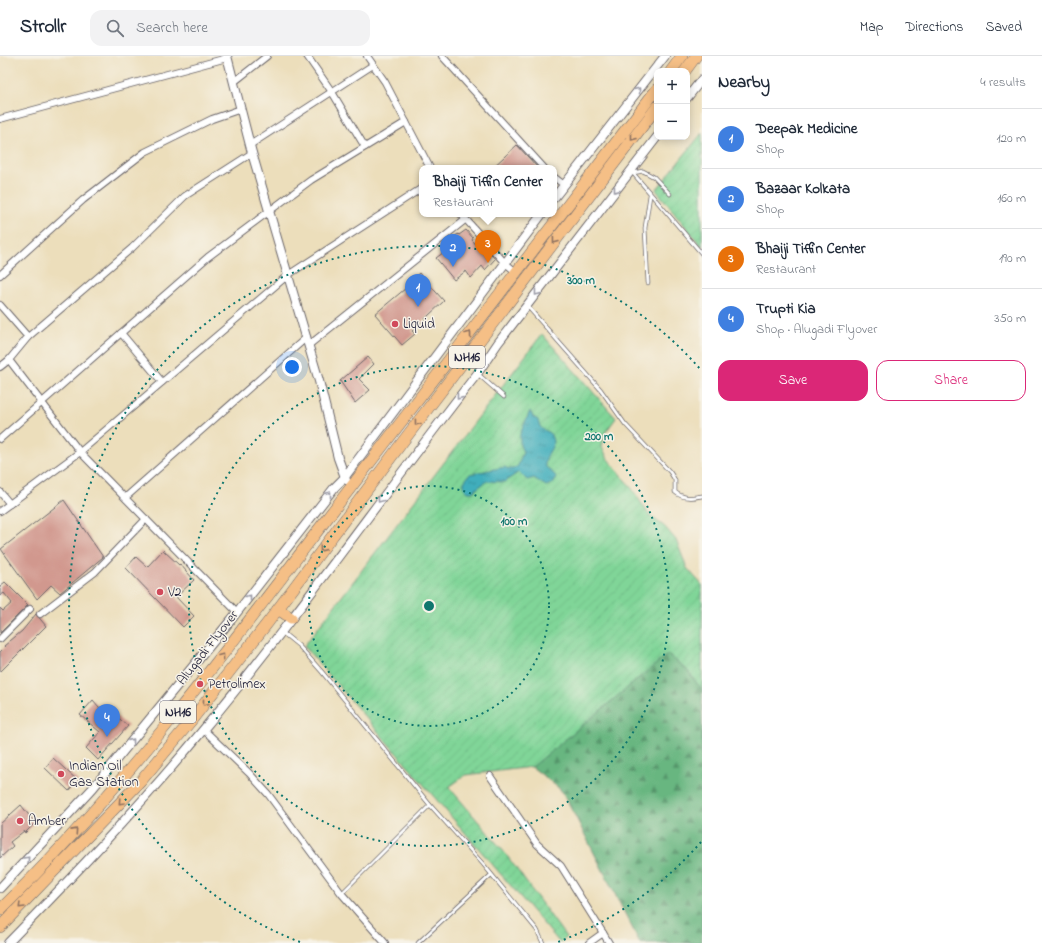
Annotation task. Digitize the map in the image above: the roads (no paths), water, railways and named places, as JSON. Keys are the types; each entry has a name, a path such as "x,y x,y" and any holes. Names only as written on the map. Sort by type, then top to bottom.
{"highway":[{"path":"673,68 682,56"},
{"path":"687,68 696,56"},
{"name":"NH16","path":"351,487 654,93"},
{"name":"NH16","path":"0,928 141,781 246,650 654,111"},
{"name":"Alugadi Flyover","path":"0,910 68,839 134,765 213,668 351,487"},
{"path":"278,609 291,618"}],"street":[{"path":"234,82 267,56"},
{"path":"307,56 332,92 365,147"},
{"path":"367,56 385,82 428,165"},
{"path":"442,56 541,165"},
{"path":"557,194 665,56"},
{"path":"0,119 227,57 251,149 308,341 344,478 351,487"},
{"path":"0,367 9,360 28,337 132,248 186,196 332,92 373,65"},
{"path":"690,94 702,79"},
{"path":"0,274 83,200 145,152 212,119 241,109"},
{"path":"0,438 208,257 311,180 406,122"},
{"path":"8,943 98,851 204,730 477,374 527,306 632,172 655,140"},
{"path":"557,179 564,185"},
{"path":"0,512 80,452 288,275 419,190"},
{"path":"463,217 504,262 516,272"},
{"path":"0,888 93,788 237,612 334,488 344,478 504,262 540,217"},
{"path":"126,497 308,341 465,220"},
{"path":"0,305 28,337"},
{"path":"121,333 162,382"},
{"path":"9,360 80,452 126,497 237,612"},
{"path":"0,492 10,504"},
{"path":"40,614 95,572 146,519"},
{"path":"0,639 30,609"},
{"path":"204,730 268,794 342,893 385,943"},
{"path":"490,776 537,844 561,866 609,943"},
{"path":"589,943 603,933"}],"lane":[{"path":"632,172 643,171 654,177 670,194"},
{"path":"632,172 650,195 702,254"},
{"path":"648,283 645,228 650,195"},
{"path":"527,306 600,390 625,424 670,472 675,480 675,492 681,496 692,498 702,496"},
{"path":"477,374 504,397"},
{"path":"280,631 298,646 322,672 430,805 537,930 543,943"},
{"path":"342,893 430,805"},
{"path":"418,943 491,875"}],"water":[{"path":"530,411 533,417 538,420 541,428 549,432 552,437 553,442 545,461 545,466 556,476 554,483 546,486 534,478 527,480 519,472 504,482 487,481 472,492 468,492 464,488 464,482 470,474 505,467 508,469 513,469 518,466 523,452 520,445 520,434"}],"place":[{"name":"Bhaiji Tiffin Center","path":"488,263"},
{"name":"Bazaar Kolkata","path":"453,267"},
{"name":"Deepak Medicine","path":"418,307"},
{"name":"Liquid","path":"395,324"},
{"name":"V2","path":"160,592"},
{"name":"Petrolimex","path":"200,684"},
{"name":"Trupti Kia","path":"107,737"},
{"name":"Indian Oil Gas Station","path":"61,774"},
{"name":"Amber","path":"20,821"}]}
